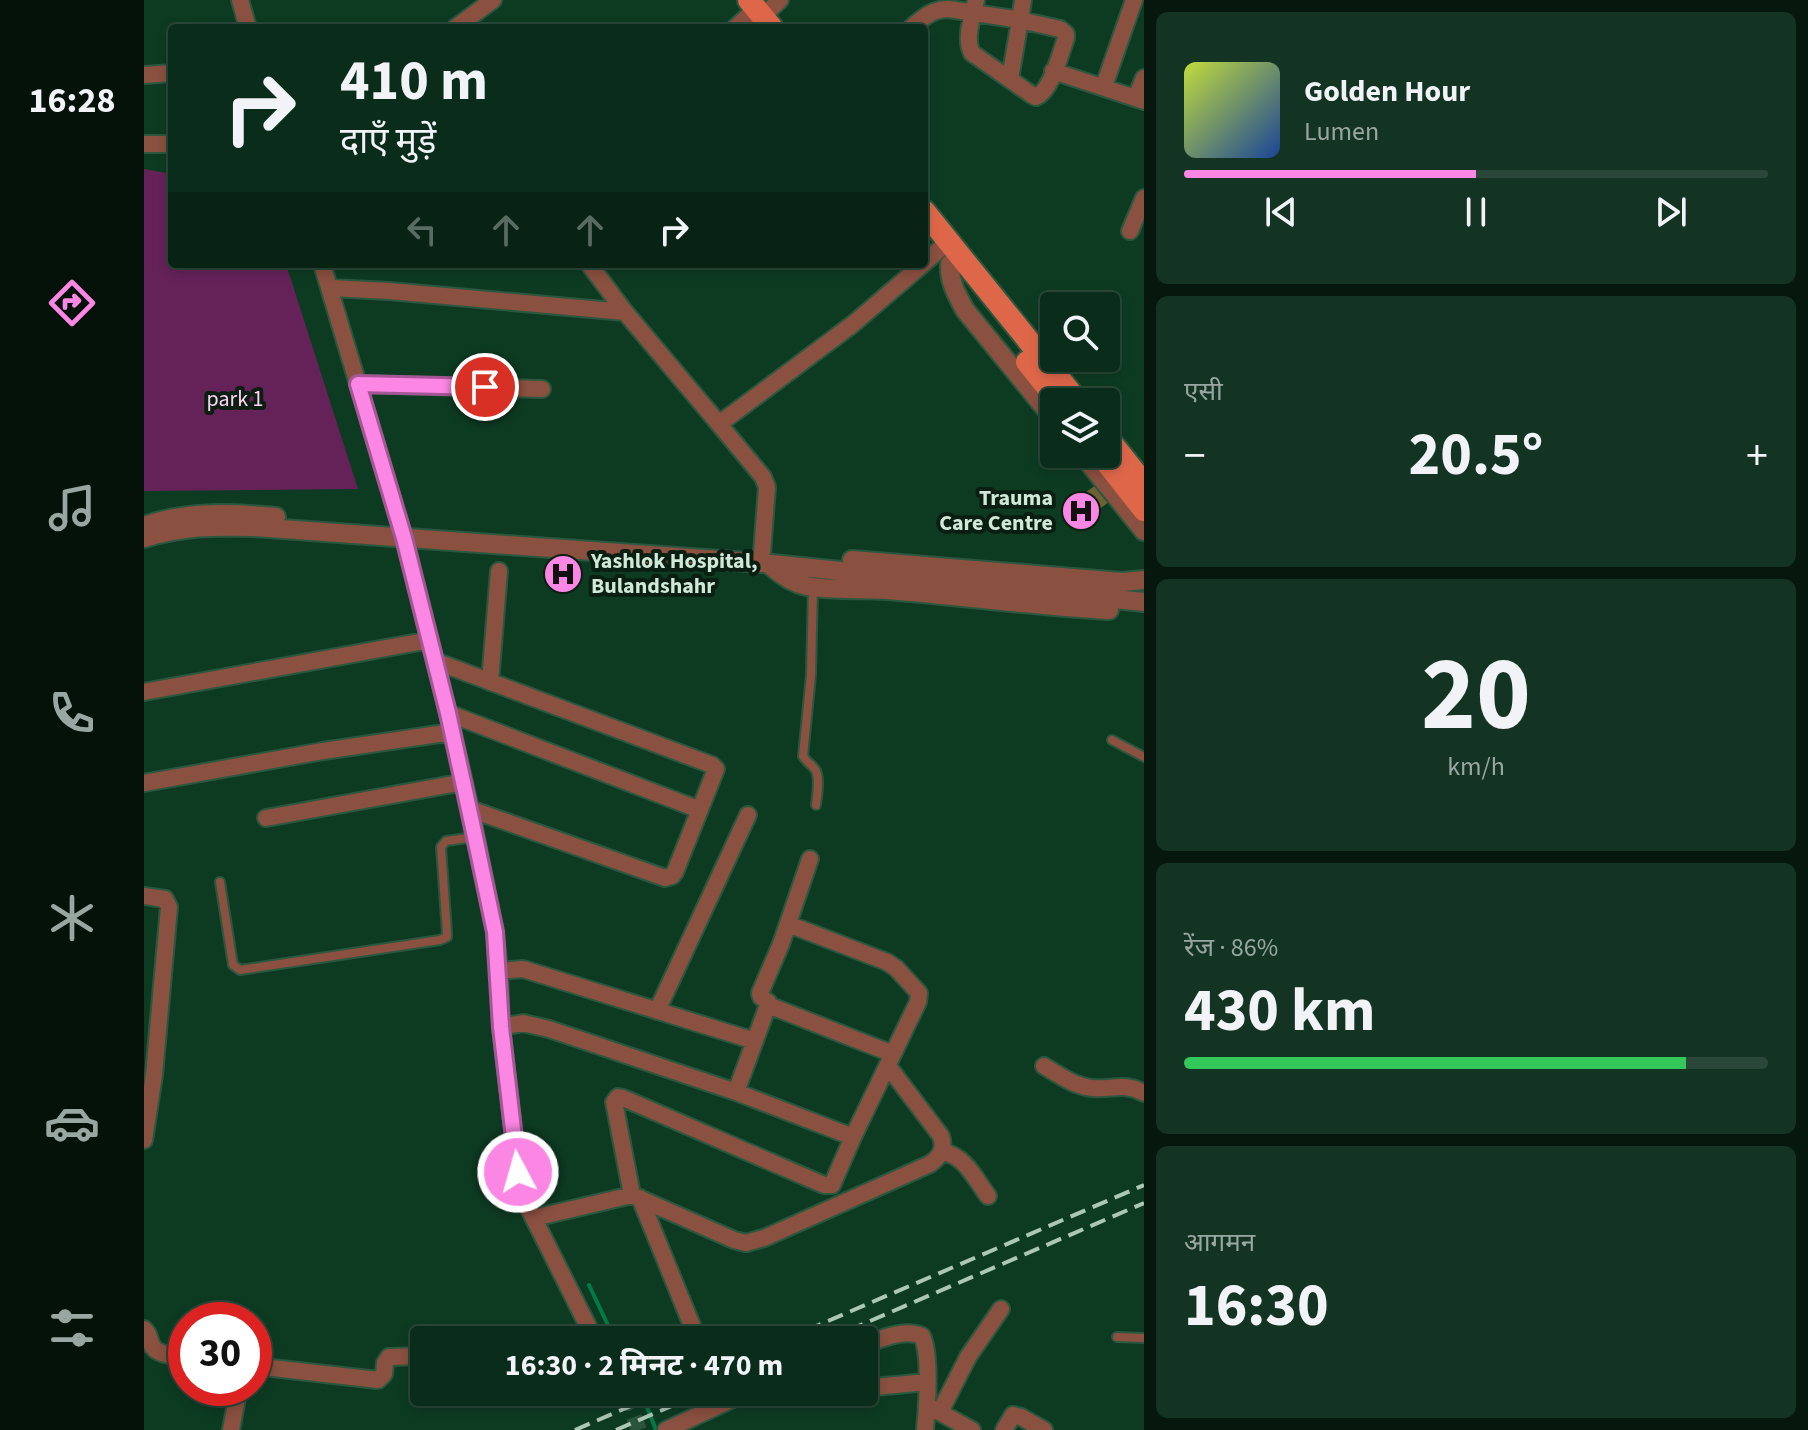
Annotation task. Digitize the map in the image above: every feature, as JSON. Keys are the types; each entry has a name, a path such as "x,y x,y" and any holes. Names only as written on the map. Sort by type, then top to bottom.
{"main road":[{"path":"928,225 937,256 1064,388"},
{"path":"928,238 937,256 1047,388"},
{"path":"1120,454 1144,484"},
{"path":"1111,468 1144,510"}],"street":[{"path":"240,0 247,24"},
{"path":"470,22 493,0"},
{"path":"752,16 780,0"},
{"path":"1010,79 1023,0"},
{"path":"1104,86 1134,0"},
{"path":"916,24 938,9 975,6 1064,31 1066,38 1048,85 1039,97 972,53 969,40 975,6"},
{"path":"1053,71 1140,99 1144,78"},
{"path":"144,75 168,73"},
{"path":"144,144 168,144"},
{"path":"1130,231 1144,198"},
{"path":"937,256 949,273 965,310 1040,402"},
{"path":"324,268 403,533 464,782 495,932 512,970 501,1027 523,1197 588,1326"},
{"path":"592,268 763,477 767,487 770,561 781,575 813,586 1144,614"},
{"path":"719,424 922,268"},
{"path":"331,288 386,290 625,312"},
{"path":"358,384 542,389"},
{"path":"1093,468 1144,531"},
{"path":"144,526 170,517 217,513 403,533"},
{"path":"144,538 171,530 217,526 403,533 770,561 1122,582 1144,580"},
{"path":"770,561 1144,602"},
{"path":"490,682 499,571"},
{"path":"144,692 430,640"},
{"path":"435,661 712,765 716,772 675,872 669,878 470,809"},
{"path":"448,713 700,810"},
{"path":"144,783 452,732"},
{"path":"266,818 464,782"},
{"path":"657,1011 748,815"},
{"path":"534,1218 636,1196 746,1243 938,1159 942,1152 941,1136 890,1060 768,1005 761,997 810,859"},
{"path":"144,896 165,899 169,907 153,986 144,1140"},
{"path":"692,1326 636,1196 614,1102 618,1097 623,1098 827,1186 832,1185 920,997 917,990 887,962 788,924"},
{"path":"512,970 755,1041"},
{"path":"736,1092 768,1005"},
{"path":"501,1027 523,1023 536,1025 736,1092 853,1137"},
{"path":"1044,1066 1081,1086 1132,1087 1144,1093"},
{"path":"942,1152 960,1159 988,1196"},
{"path":"925,1430 933,1409 1001,1309"},
{"path":"144,1329 150,1334 153,1348 168,1354"},
{"path":"878,1340 911,1333 922,1336 933,1409 972,1430"},
{"path":"272,1368 378,1380 384,1374 389,1357 410,1356"},
{"path":"878,1387 927,1382"},
{"path":"231,1430 236,1406"},
{"path":"671,1429 719,1406"},
{"path":"1004,1430 1013,1415 1044,1430"}],"lane":[{"path":"813,586 811,675 803,756 817,774 816,805"},
{"path":"1112,740 1144,757"},
{"path":"220,882 233,965 240,970 440,940 447,937 441,847 446,841 475,837"},
{"path":"1117,1337 1144,1338"}],"green space":[{"name":"park 1","path":"144,169 168,173 168,268 287,268 358,489 144,491"}],"building":[{"path":"1100,482 1113,499 1080,523 1067,506"},
{"path":"556,566 572,568 570,590 554,589"}],"waterway":[{"path":"589,1285 608,1326"},
{"path":"647,1406 656,1430"}],"tunnel":[{"path":"634,1417 639,1430"}],"railway":[{"path":"817,1326 1144,1185"},
{"path":"858,1326 1144,1203"},
{"path":"575,1430 631,1406"},
{"path":"616,1430 672,1406"}],"place":[{"name":"Trauma Care Centre","path":"1081,511"},
{"name":"Yashlok Hospital, Bulandshahr","path":"563,574"}],"route":[{"path":"485,387 358,384 404,538 448,713 495,932 501,1027 518,1172"}]}
